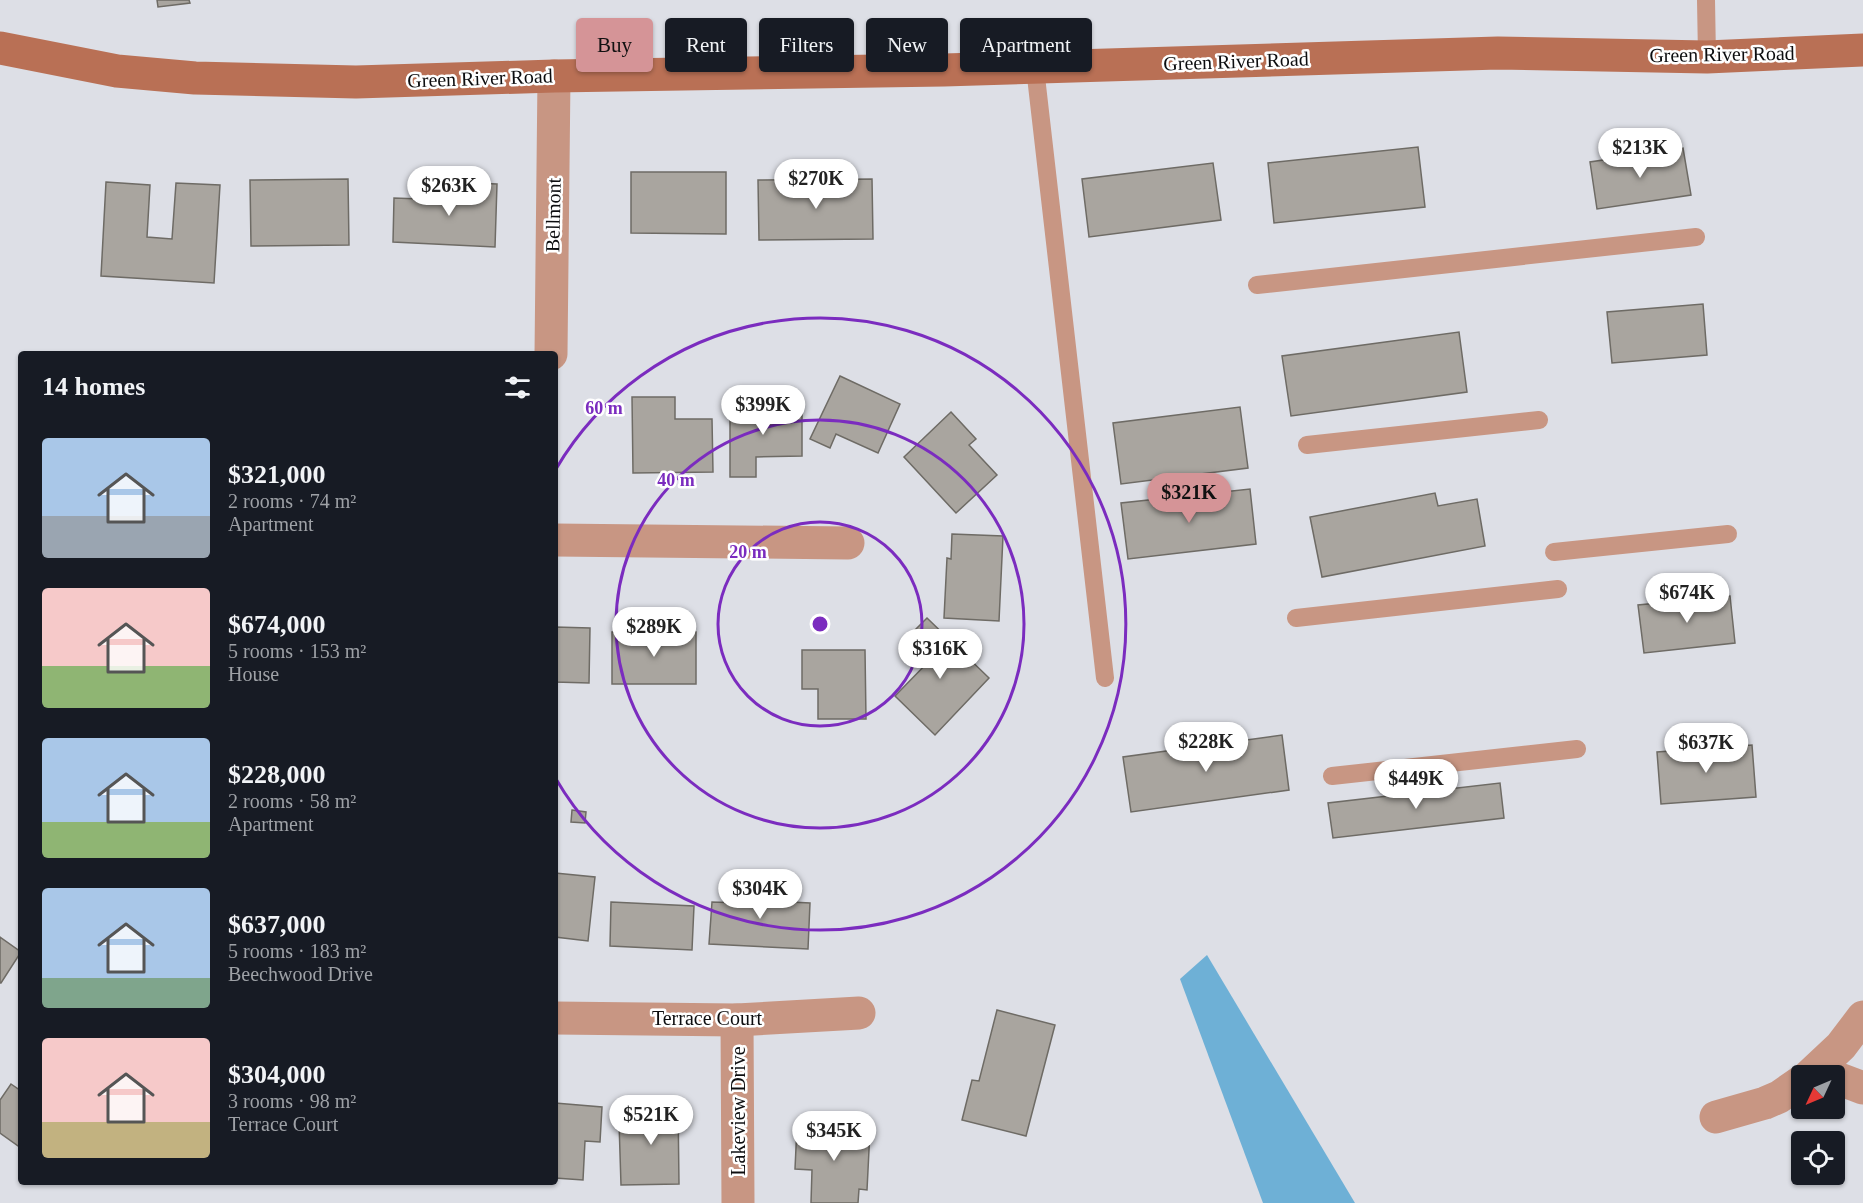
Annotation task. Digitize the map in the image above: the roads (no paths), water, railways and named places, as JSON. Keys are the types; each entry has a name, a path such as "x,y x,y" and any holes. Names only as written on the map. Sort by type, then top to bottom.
{"street":[{"name":"Green River Road","path":"0,48 117,71 195,78 356,82 554,76 960,69"},
{"name":"Green River Road","path":"1092,66 1498,53 1707,57 1863,50"},
{"name":"Bellmont","path":"551,351 554,76"},
{"path":"558,540 848,543"},
{"name":"Terrace Court","path":"558,1018 737,1020 859,1013"},
{"path":"1827,1065 1863,1017"},
{"name":"Lakeview Drive","path":"737,1020 738,1203"},
{"path":"1845,1083 1863,1088"},
{"path":"1716,1117 1765,1103 1791,1091"}],"lane":[{"path":"1706,0 1707,57"},
{"path":"1035,72 1105,678"},
{"path":"1257,285 1696,237"},
{"path":"1307,445 1539,420"},
{"path":"1554,552 1728,534"},
{"path":"1296,618 1558,589"},
{"path":"1332,776 1577,749"}],"water":[{"path":"1207,955 1355,1203 1263,1203 1180,979"}]}
